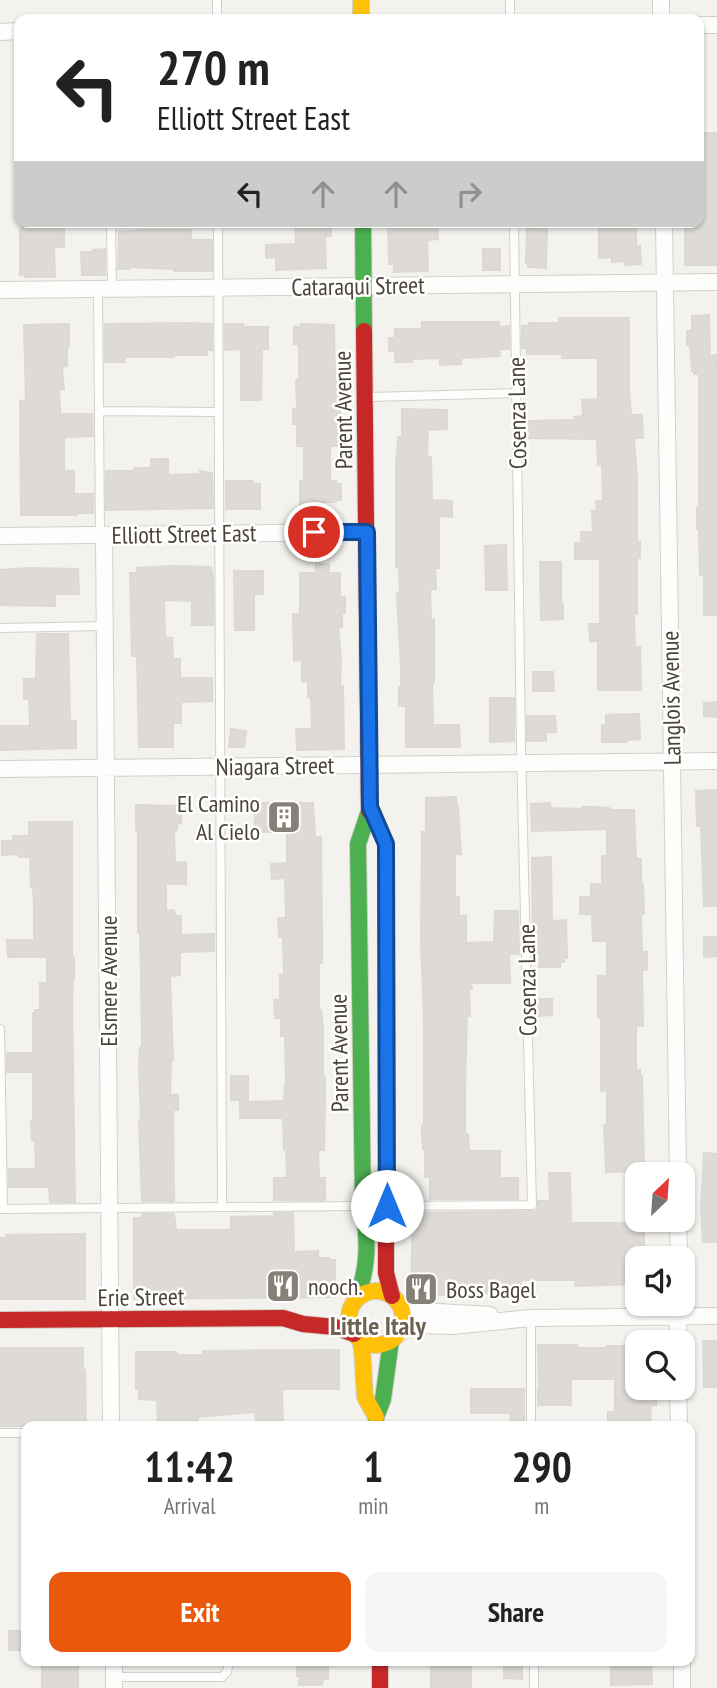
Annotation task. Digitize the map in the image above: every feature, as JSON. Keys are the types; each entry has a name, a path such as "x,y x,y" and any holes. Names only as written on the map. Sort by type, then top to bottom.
{"street":[{"name":"Parent Avenue","path":"355,1301 367,1268 368,1241 363,1206 358,844 370,807 363,228"},
{"name":"Langlois Avenue","path":"664,228 678,1162"},
{"name":"Cataraqui Street","path":"0,290 717,282"},
{"name":"Elliott Street East","path":"0,536 367,532"},
{"name":"Elsmere Avenue","path":"102,535 111,1421"},
{"name":"Niagara Street","path":"0,769 717,761"},
{"name":"Parent Avenue","path":"370,807 386,844 386,1273 396,1299"},
{"path":"361,970 386,970"},
{"path":"362,1120 387,1120"},
{"path":"376,1421 365,1397 362,1348 350,1325 349,1316 355,1301 365,1293 384,1292 421,1311 531,1318"},
{"path":"376,1421 395,1338 404,1317 396,1299"},
{"name":"Erie Street","path":"283,1318 295,1312 329,1310 355,1301"},
{"path":"357,1337 373,1345 383,1345 410,1327 420,1325 452,1326 625,1313"},
{"path":"695,1313 717,1316"},
{"name":"Erie Street","path":"0,1320 283,1318 303,1324 335,1327 357,1337"},
{"path":"678,1400 679,1421"},
{"path":"380,1666 380,1688"},
{"path":"682,1666 682,1688"}],"lane":[{"path":"102,535 99,411 110,228"},
{"path":"218,228 222,1207"},
{"name":"Cosenza Lane","path":"1,1209 532,1205 521,763 514,228"},
{"path":"366,397 516,393"},
{"path":"99,411 219,412"},
{"path":"0,628 104,626"},
{"path":"0,1029 1,1209"},
{"path":"531,1318 531,1421"},
{"path":"0,1433 21,1433"},
{"path":"114,1675 222,1678 228,1666"},
{"path":"534,1666 534,1688"}],"building":[{"path":"704,133 717,133 717,265 685,265 685,228 704,228"},
{"path":"64,228 64,247 54,247 55,277 20,275 22,230"},
{"path":"295,228 331,228 331,236 325,236 326,268 276,270 276,257 266,258 266,245 296,244"},
{"path":"388,228 437,228 438,239 427,240 428,271 394,272 394,264 389,264"},
{"path":"599,228 636,228 636,246 640,246 641,264 625,265 625,261 612,262 612,257 599,258"},
{"path":"527,229 547,230 546,268 528,267 526,263"},
{"path":"191,230 191,240 212,240 212,271 129,267 118,269 119,232"},
{"path":"105,249 105,275 82,275 81,252"},
{"path":"483,249 500,249 500,270 483,270"},
{"path":"709,315 710,356 716,355 717,368 717,615 704,615 704,575 700,575 697,529 699,374 692,371 690,345 687,345 687,331 692,331 692,316"},
{"path":"559,318 629,318 631,415 642,415 643,438 634,438 637,542 640,542 640,558 637,558 637,614 634,614 635,647 640,647 641,690 598,690 598,641 590,641 589,624 600,624 600,559 575,559 575,543 581,543 581,532 593,532 592,511 597,511 596,501 603,501 602,464 598,465 597,439 527,438 527,421 574,420 574,417 583,416 582,400 598,399 598,358 527,354 527,348 522,348 522,326 529,323 559,323"},
{"path":"422,322 499,322 499,327 509,326 509,349 499,349 500,356 461,358 461,364 440,365 440,358 395,362 395,351 389,351 389,338 395,338 395,329 420,329"},
{"path":"69,324 67,366 62,367 64,389 59,389 60,414 92,414 93,436 64,437 64,471 74,471 74,494 93,494 93,513 21,515 20,401 26,400 24,325"},
{"path":"105,324 212,324 212,350 207,350 207,355 125,357 125,362 105,362"},
{"path":"225,324 268,327 268,349 262,349 261,400 241,400 241,349 225,350"},
{"path":"301,324 334,325 335,379 339,379 341,446 330,446 330,481 341,484 341,500 319,502 319,506 300,506 300,481 304,481 304,446 297,446 297,424 293,424 293,409 297,409 296,380 299,380 299,344 294,344 294,327 301,327"},
{"path":"402,409 447,410 447,429 428,430 427,457 431,457 432,500 452,501 452,517 439,516 439,568 435,568 436,589 430,589 431,619 434,619 433,725 459,725 460,747 406,747 406,706 399,706 401,668 397,594 400,593 399,567 396,567 396,458 398,437 402,437"},
{"path":"151,459 168,459 168,475 200,474 200,471 212,473 213,508 106,510 106,471 151,468"},
{"path":"226,481 253,481 253,484 260,484 260,509 226,509"},
{"path":"506,545 507,590 486,590 485,546"},
{"path":"540,562 561,562 563,619 541,620"},
{"path":"316,564 329,564 329,573 340,573 340,597 345,597 342,627 338,628 340,686 343,686 344,749 297,750 296,729 312,729 308,681 302,681 302,660 294,661 293,614 300,614 300,573 316,573"},
{"path":"211,567 213,625 192,625 192,601 164,600 165,637 172,638 173,659 180,659 180,678 212,678 212,701 181,702 181,723 173,723 173,747 139,747 137,656 132,656 130,573 137,573 137,568"},
{"path":"78,569 79,594 55,594 55,606 0,605 0,570"},
{"path":"234,571 263,571 263,594 254,594 254,630 235,630"},
{"path":"37,634 68,634 70,721 76,721 76,748 0,750 0,726 30,726 29,699 24,699 24,679 36,679"},
{"path":"533,672 553,672 554,691 533,691"},
{"path":"490,698 514,698 514,741 490,742"},
{"path":"717,702 717,717 704,716 704,703"},
{"path":"639,714 640,739 602,742 602,725 606,725 606,715"},
{"path":"527,716 555,716 556,732 546,732 546,741 527,741"},
{"path":"231,729 246,731 244,747 229,747"},
{"path":"717,790 717,906 704,906 701,826 697,826 696,791"},
{"path":"456,797 461,854 455,854 455,897 459,897 459,916 466,916 466,943 494,942 495,911 518,911 519,954 509,954 510,983 471,983 472,989 469,989 465,1134 468,1134 469,1151 500,1151 500,1178 518,1178 518,1199 430,1199 430,1177 425,1177 422,1134 422,832 426,832 426,798"},
{"path":"263,803 313,803 315,837 321,837 322,963 319,963 319,1010 323,1026 325,1099 324,1150 318,1150 319,1178 325,1178 325,1200 274,1200 274,1178 287,1178 283,1118 240,1118 240,1102 284,1101 286,1085 285,1036 281,1036 281,1018 275,1018 274,1000 280,1000 280,975 284,975 283,937 279,937 278,918 286,918 285,878 272,879 271,864 287,863 287,832 255,832 255,810"},
{"path":"550,803 551,808 599,807 634,810 636,859 641,859 643,884 642,952 647,952 647,970 642,970 643,1026 636,1026 636,1070 640,1070 642,1076 644,1162 625,1162 625,1172 606,1172 604,1125 607,1125 607,1090 601,1091 598,976 607,976 607,941 593,941 592,914 580,914 580,897 591,897 591,884 602,884 602,856 607,856 607,829 532,831 531,804"},
{"path":"136,805 181,806 181,823 177,823 177,830 174,830 175,863 186,862 186,884 166,884 166,911 174,910 175,916 181,916 181,935 214,934 214,951 180,952 180,975 170,976 173,1060 170,1095 178,1095 178,1110 173,1110 174,1201 142,1201 139,1120 141,976"},
{"path":"29,822 72,822 75,1202 50,1202 49,1187 9,1187 9,1169 36,1169 31,1121 33,1072 7,1072 7,1053 33,1053 33,1013 40,1010 40,983 47,983 47,957 8,957 7,940 34,940 34,904 30,857 19,857 19,854 2,855 2,841 13,841 13,836 29,836"},
{"path":"551,857 552,921 566,920 567,958 560,962 560,967 539,967 540,953 533,953 532,858"},
{"path":"704,937 717,937 717,956 704,957"},
{"path":"536,999 552,999 552,1015 536,1016"},
{"path":"231,1076 248,1076 248,1100 231,1100"},
{"path":"704,1153 717,1154 717,1242 703,1242 701,1206"},
{"path":"549,1173 570,1173 571,1223 625,1223 625,1232 644,1232 644,1246 625,1246 625,1284 575,1286 576,1280 521,1280 521,1292 416,1296 411,1291 413,1213 535,1211 538,1201 550,1201"},
{"path":"274,1213 293,1213 294,1252 318,1251 318,1258 335,1260 335,1297 134,1299 134,1218 141,1218 142,1214 174,1214 176,1230 231,1230 231,1217 274,1216"},
{"path":"85,1234 85,1299 0,1299 0,1238 6,1238 6,1235"},
{"path":"703,1341 717,1341 717,1387 704,1387"},
{"path":"538,1345 577,1345 578,1348 625,1346 625,1400 656,1400 656,1405 651,1405 650,1421 608,1421 608,1412 615,1412 615,1379 571,1379 571,1405 538,1405"},
{"path":"0,1348 83,1348 86,1421 21,1421 21,1426 0,1426"},
{"path":"339,1350 339,1389 282,1389 283,1421 256,1421 255,1412 197,1417 198,1421 158,1421 157,1400 139,1399 139,1389 136,1389 136,1352 203,1355 203,1351"},
{"path":"471,1389 524,1389 524,1421 511,1421 510,1413 471,1413"},
{"path":"9,1631 21,1631 21,1650 9,1650"},
{"path":"42,1666 78,1666 78,1688 42,1688"},
{"path":"297,1666 328,1666 328,1679 323,1679 322,1685 299,1685 300,1676 297,1676"},
{"path":"504,1666 522,1666 522,1679 504,1678"},
{"path":"611,1666 651,1666 652,1684 611,1685"},
{"path":"431,1667 471,1667 471,1687 431,1688"}],"traffic: fast":[{"path":"363,228 364,331"},
{"path":"357,1298 364,1274 366,1241 363,1206 358,844 369,811"},
{"path":"376,1421 383,1399 391,1341"}],"traffic: slow":[{"path":"361,0 361,14"},
{"path":"376,1291 395,1299 403,1318 395,1337 376,1345 357,1337 349,1318 357,1299 376,1291"},
{"path":"360,1340 365,1397 376,1417"}],"traffic: jam":[{"path":"364,331 369,811"},
{"path":"370,807 386,844 386,1273 392,1296"},
{"path":"0,1320 283,1318 303,1324 335,1327 354,1334"},
{"path":"380,1666 380,1688"}],"place":[{"name":"El Camino Al Cielo","path":"284,817"},
{"name":"nooch.","path":"283,1286"},
{"name":"Boss Bagel","path":"421,1289"}],"district":[{"name":"Little Italy","path":"378,1325"}],"route":[{"path":"314,532 367,532 370,807 386,844 387,1206"}]}
